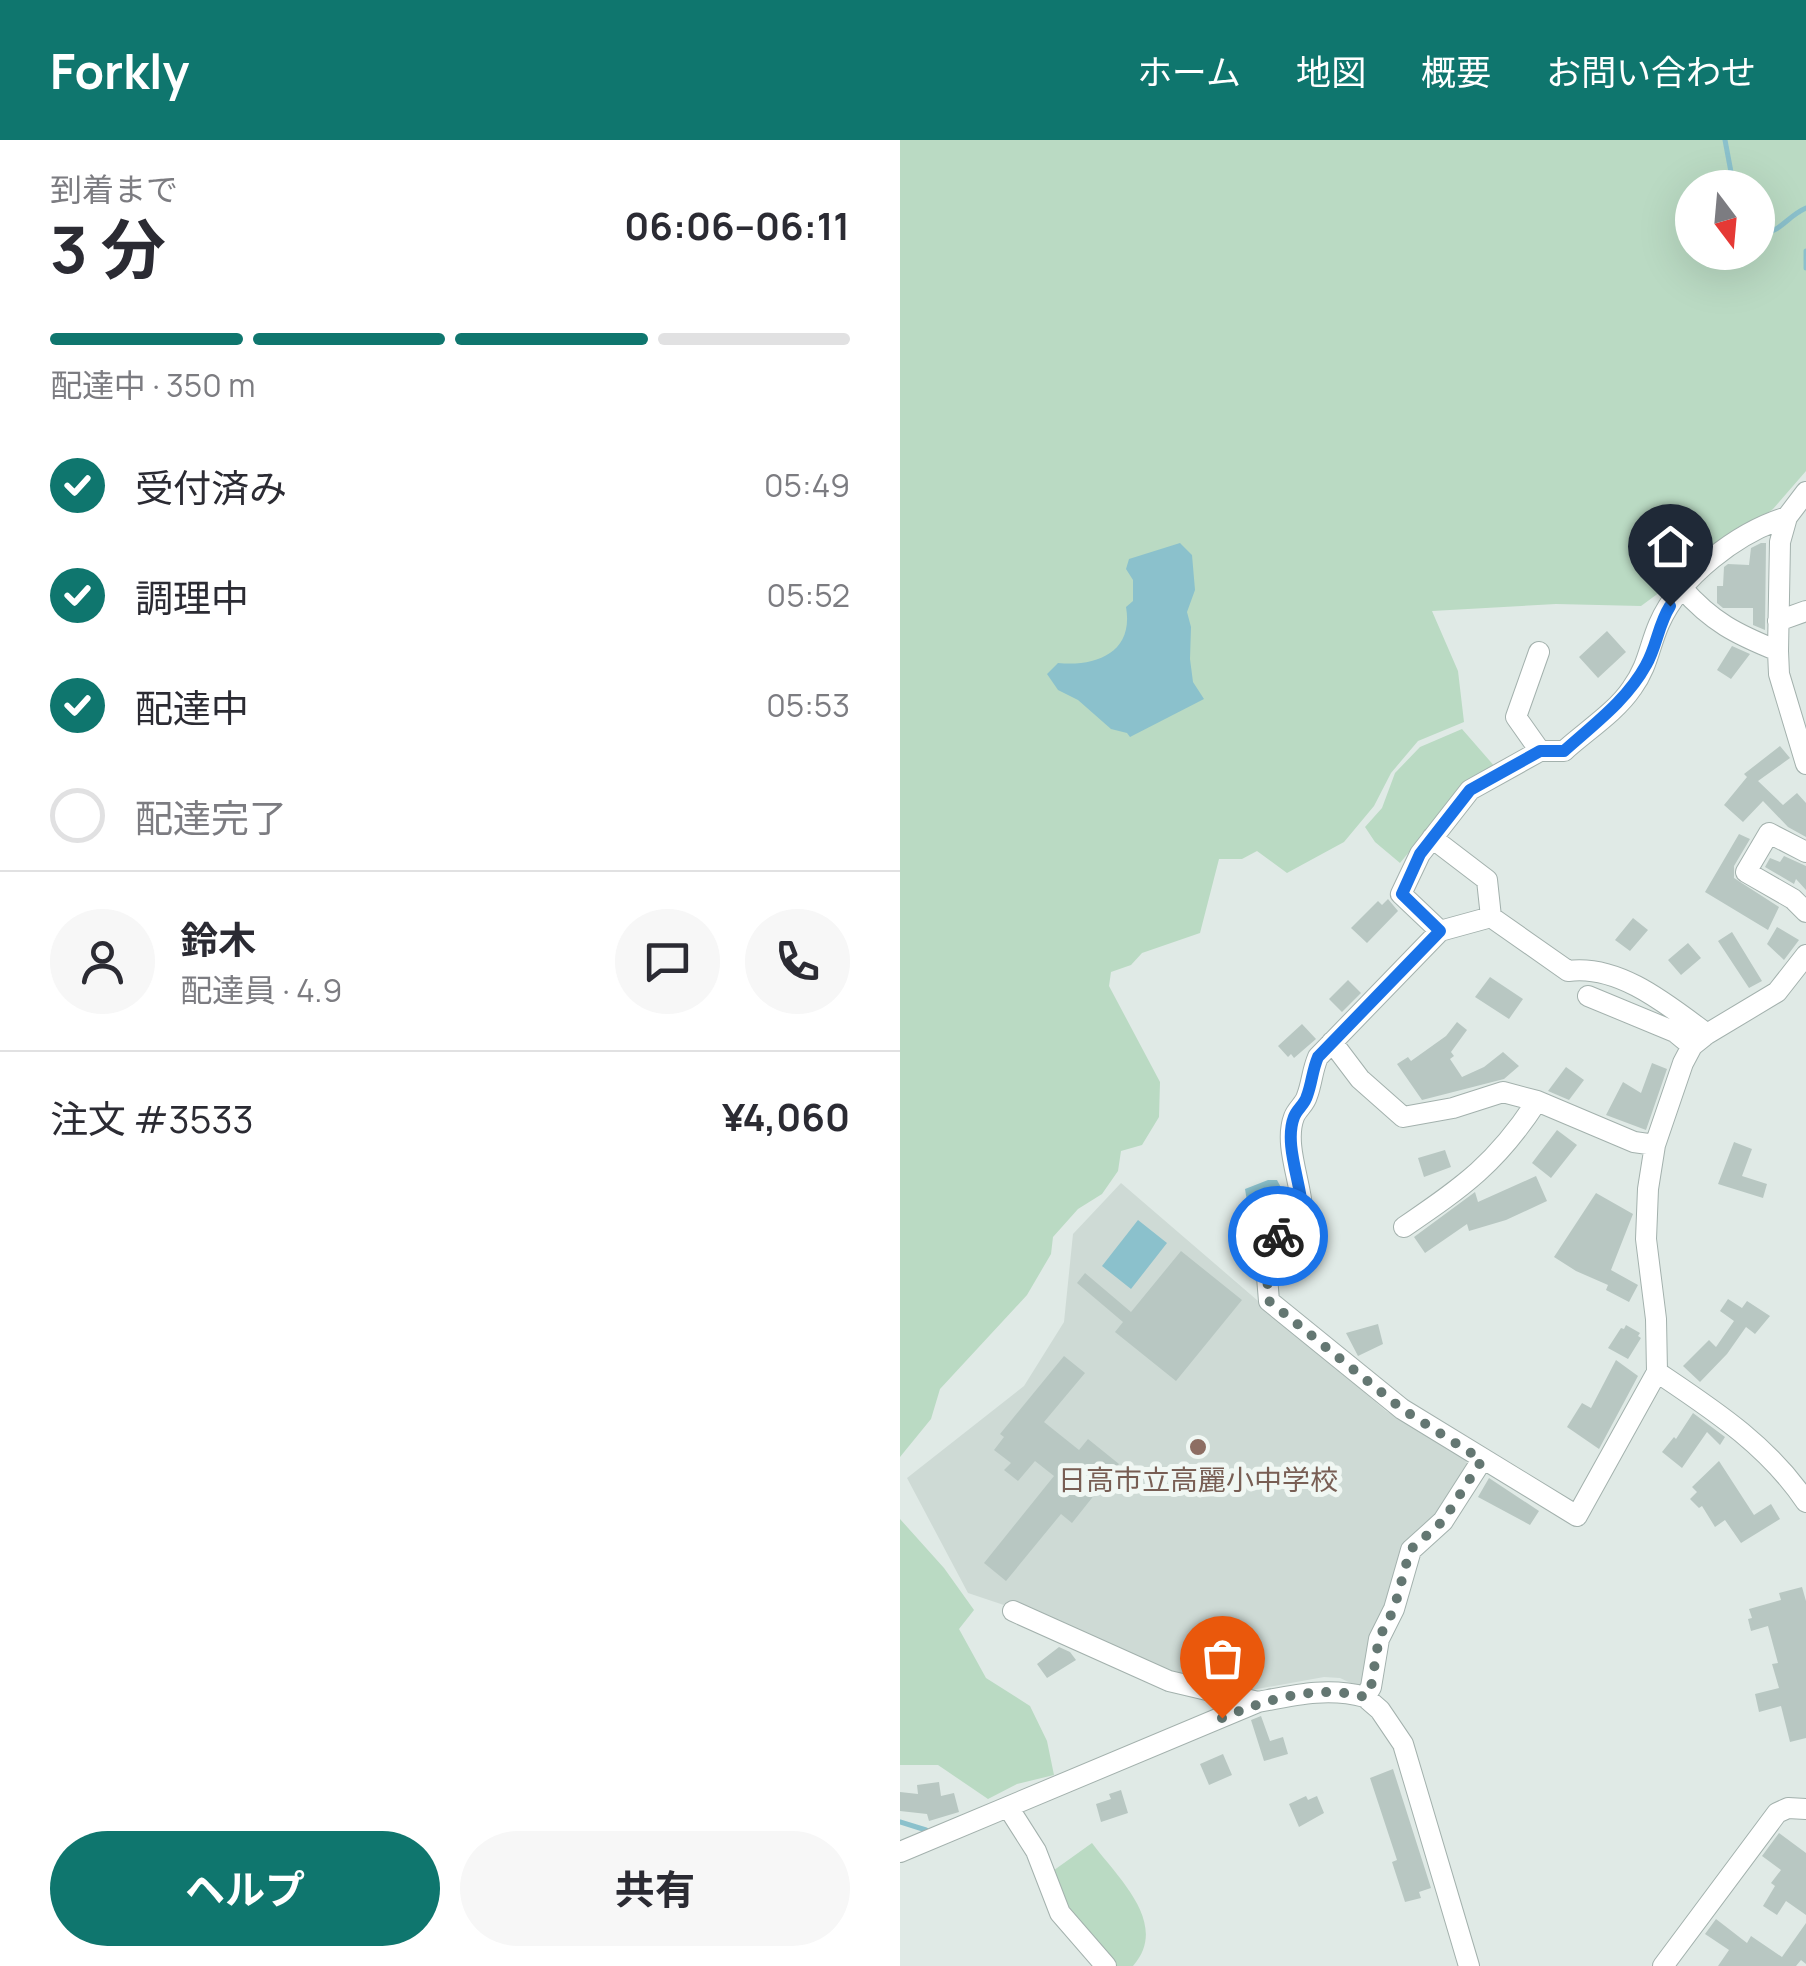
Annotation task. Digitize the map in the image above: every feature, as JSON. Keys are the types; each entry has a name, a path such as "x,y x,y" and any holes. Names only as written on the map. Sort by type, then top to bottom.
{"street":[{"path":"1806,492 1787,517 1780,542 1778,621 1779,674 1806,764"},
{"path":"1440,931 1402,894 1420,854 1470,790 1540,751 1564,751 1630,691 1649,660 1659,624 1682,588 1726,550 1767,523 1787,517"},
{"path":"1682,588 1706,615 1738,635 1778,650"},
{"path":"1778,621 1806,611"},
{"path":"1539,652 1516,717 1540,751"},
{"path":"1806,852 1769,833 1746,872 1793,899 1806,912"},
{"path":"1432,838 1487,880 1491,917 1568,971 1588,968 1627,982 1664,1003 1700,1040"},
{"path":"1491,917 1440,931 1325,1049 1310,1074 1307,1099 1295,1113 1292,1124 1302,1207 1265,1252 1269,1301 1402,1409 1577,1516 1656,1372 1656,1319 1646,1239 1648,1189 1655,1145 1683,1062 1700,1040 1777,992 1806,954"},
{"path":"1588,996 1700,1040"},
{"path":"1325,1049 1403,1116 1452,1108 1495,1093 1537,1101 1634,1142 1655,1145"},
{"path":"1404,1227 1471,1181 1514,1137 1537,1101"},
{"path":"1656,1372 1714,1410 1771,1456 1806,1502"},
{"path":"1365,1697 1371,1687 1379,1638 1394,1609 1410,1550 1443,1521 1482,1460"},
{"path":"1013,1611 1169,1681 1258,1702"},
{"path":"900,1852 1258,1702 1310,1692 1345,1692 1365,1697 1380,1710 1403,1744 1468,1966"},
{"path":"1008,1807 1036,1851 1060,1912 1106,1966"},
{"path":"1663,1966 1778,1813 1788,1808 1806,1808"}],"shaded area":[{"name":"日高市立高麗小中学校","path":"1121,1183 1386,1411 1466,1457 1467,1465 1438,1517 1405,1541 1386,1607 1369,1636 1363,1682 1357,1686 1340,1678 1324,1677 1246,1691 1183,1683 1037,1616 968,1593 907,1478 1024,1386 1064,1322 1073,1234"}],"green space":[{"path":"900,140 1806,140 1806,471 1773,509 1641,606 1556,604 1432,611 1458,671 1464,722 1418,741 1344,842 1287,873 1257,851 1242,859 1219,859 1200,933 1142,953 1131,965 1111,972 1109,986 1160,1082 1159,1117 1142,1145 1121,1151 1118,1171 1102,1194 1078,1209 1053,1237 1051,1254 1027,1295 940,1389 931,1419 900,1457"},
{"path":"1462,729 1496,768 1455,796 1400,863 1375,842 1365,827 1382,808 1395,773 1420,747"},
{"path":"900,1519 944,1568 974,1610 959,1629 986,1678 1030,1706 1047,1741 1054,1775 1017,1784 988,1799 938,1765 900,1765"},
{"path":"1092,1843 1126,1886 1143,1918 1143,1950 1133,1966 1111,1966 1062,1911 1050,1873"}],"water":[{"path":"1180,543 1192,555 1195,590 1187,612 1191,627 1190,659 1193,682 1204,699 1130,737 1111,729 1078,700 1058,690 1047,674 1058,663 1099,659 1118,646 1127,622 1126,607 1133,601 1133,580 1126,569 1129,559"},
{"path":"1277,1180 1295,1203 1269,1235 1258,1222 1250,1220 1245,1189"},
{"path":"1138,1220 1167,1243 1131,1289 1102,1266"}],"building":[{"path":"1766,543 1765,630 1753,625 1753,608 1723,608 1717,603 1717,586 1723,586 1724,567 1749,565 1751,548"},
{"path":"1607,631 1626,652 1598,678 1579,657"},
{"path":"1732,646 1750,654 1731,679 1717,670"},
{"path":"1780,746 1790,758 1758,781 1783,805 1797,793 1806,803 1806,837 1788,827 1763,801 1743,822 1724,805 1747,777 1744,774"},
{"path":"1739,834 1750,839 1734,866 1734,878 1779,907 1768,930 1705,892"},
{"path":"1784,856 1806,866 1806,890 1796,879 1794,884 1765,867 1770,858 1780,862"},
{"path":"1388,899 1398,911 1367,943 1351,928 1378,901 1382,905"},
{"path":"1633,918 1648,930 1630,951 1615,940"},
{"path":"1777,927 1799,940 1784,960 1767,944"},
{"path":"1732,932 1762,981 1749,988 1718,941"},
{"path":"1688,943 1701,958 1681,975 1668,960"},
{"path":"1490,977 1523,999 1509,1019 1475,997"},
{"path":"1348,980 1361,993 1342,1012 1329,999"},
{"path":"1457,1022 1467,1030 1450,1059 1462,1077 1503,1052 1519,1066 1504,1079 1422,1100 1397,1064 1408,1057 1411,1061 1446,1036"},
{"path":"1302,1024 1316,1039 1294,1058 1291,1054 1288,1057 1278,1046"},
{"path":"1652,1063 1667,1069 1646,1130 1606,1115 1623,1082 1641,1093"},
{"path":"1566,1067 1584,1080 1569,1100 1548,1091"},
{"path":"1557,1130 1577,1145 1551,1178 1532,1163"},
{"path":"1734,1142 1752,1149 1742,1176 1767,1184 1763,1198 1718,1184"},
{"path":"1445,1150 1451,1167 1424,1177 1418,1158"},
{"path":"1536,1176 1547,1201 1506,1220 1469,1231 1467,1224 1425,1253 1414,1237 1475,1192 1478,1202"},
{"path":"1596,1193 1633,1214 1611,1270 1638,1285 1629,1302 1606,1290 1608,1285 1554,1257"},
{"path":"1181,1251 1242,1300 1176,1381 1115,1332 1123,1322 1077,1283 1085,1273 1131,1312"},
{"path":"1728,1299 1742,1308 1747,1301 1770,1316 1755,1334 1746,1327 1700,1382 1683,1366 1709,1340 1716,1347 1734,1321 1720,1311"},
{"path":"1378,1324 1383,1344 1358,1356 1346,1333"},
{"path":"1626,1325 1640,1333 1641,1338 1628,1359 1608,1348"},
{"path":"1064,1356 1085,1373 1044,1422 1079,1450 1088,1439 1119,1464 1072,1523 1061,1514 1006,1581 984,1563 1054,1476 1035,1461 1018,1481 1004,1470 1011,1463 994,1450 1004,1437 1000,1434"},
{"path":"1616,1360 1638,1376 1599,1449 1567,1427 1582,1403 1591,1408"},
{"path":"1693,1413 1725,1437 1720,1445 1707,1432 1682,1468 1662,1452"},
{"path":"1719,1461 1754,1515 1771,1504 1780,1519 1741,1543 1725,1520 1715,1527 1702,1506 1699,1508 1690,1499 1697,1492 1692,1487"},
{"path":"1489,1478 1539,1511 1530,1525 1478,1497"},
{"path":"1802,1587 1806,1601 1806,1738 1790,1742 1781,1706 1759,1712 1755,1694 1779,1688 1772,1664 1778,1663 1768,1626 1751,1631 1748,1619 1752,1618 1749,1609 1781,1600 1779,1593"},
{"path":"1059,1647 1076,1660 1047,1678 1037,1664"},
{"path":"1261,1716 1270,1741 1283,1737 1288,1754 1264,1761 1251,1720"},
{"path":"1223,1754 1232,1775 1209,1785 1200,1764"},
{"path":"1393,1769 1431,1888 1419,1892 1421,1898 1405,1902 1392,1862 1397,1860 1370,1778"},
{"path":"939,1782 941,1796 954,1793 959,1812 929,1821 927,1814 900,1811 900,1792 918,1794 917,1785"},
{"path":"1121,1790 1128,1813 1101,1822 1096,1804"},
{"path":"1306,1796 1308,1800 1317,1796 1324,1813 1299,1827 1289,1804"},
{"path":"1779,1833 1806,1853 1806,1915 1786,1901 1777,1915 1763,1906 1775,1886 1771,1883 1781,1870 1762,1856"},
{"path":"1716,1919 1747,1943 1751,1936 1782,1957 1806,1923 1806,1964 1801,1960 1796,1966 1718,1966 1729,1950 1705,1934"}],"waterway":[{"path":"1725,140 1731,170"},
{"path":"1775,230 1806,208"},
{"path":"1806,251 1806,268"},
{"path":"900,1822 926,1830"}],"way so far":[{"path":"1222,1718 1258,1702 1310,1692 1345,1692 1365,1697 1371,1687 1379,1638 1394,1609 1410,1550 1443,1521 1482,1460 1402,1409 1269,1301 1265,1252 1278,1236"}],"place":[{"name":"日高市立高麗小中学校","path":"1198,1447"}],"route":[{"path":"1278,1236 1302,1207 1292,1124 1295,1113 1307,1099 1310,1074 1318,1057 1440,931 1402,894 1420,854 1470,790 1540,751 1564,751 1630,691 1649,660 1659,624 1670,606"}]}
